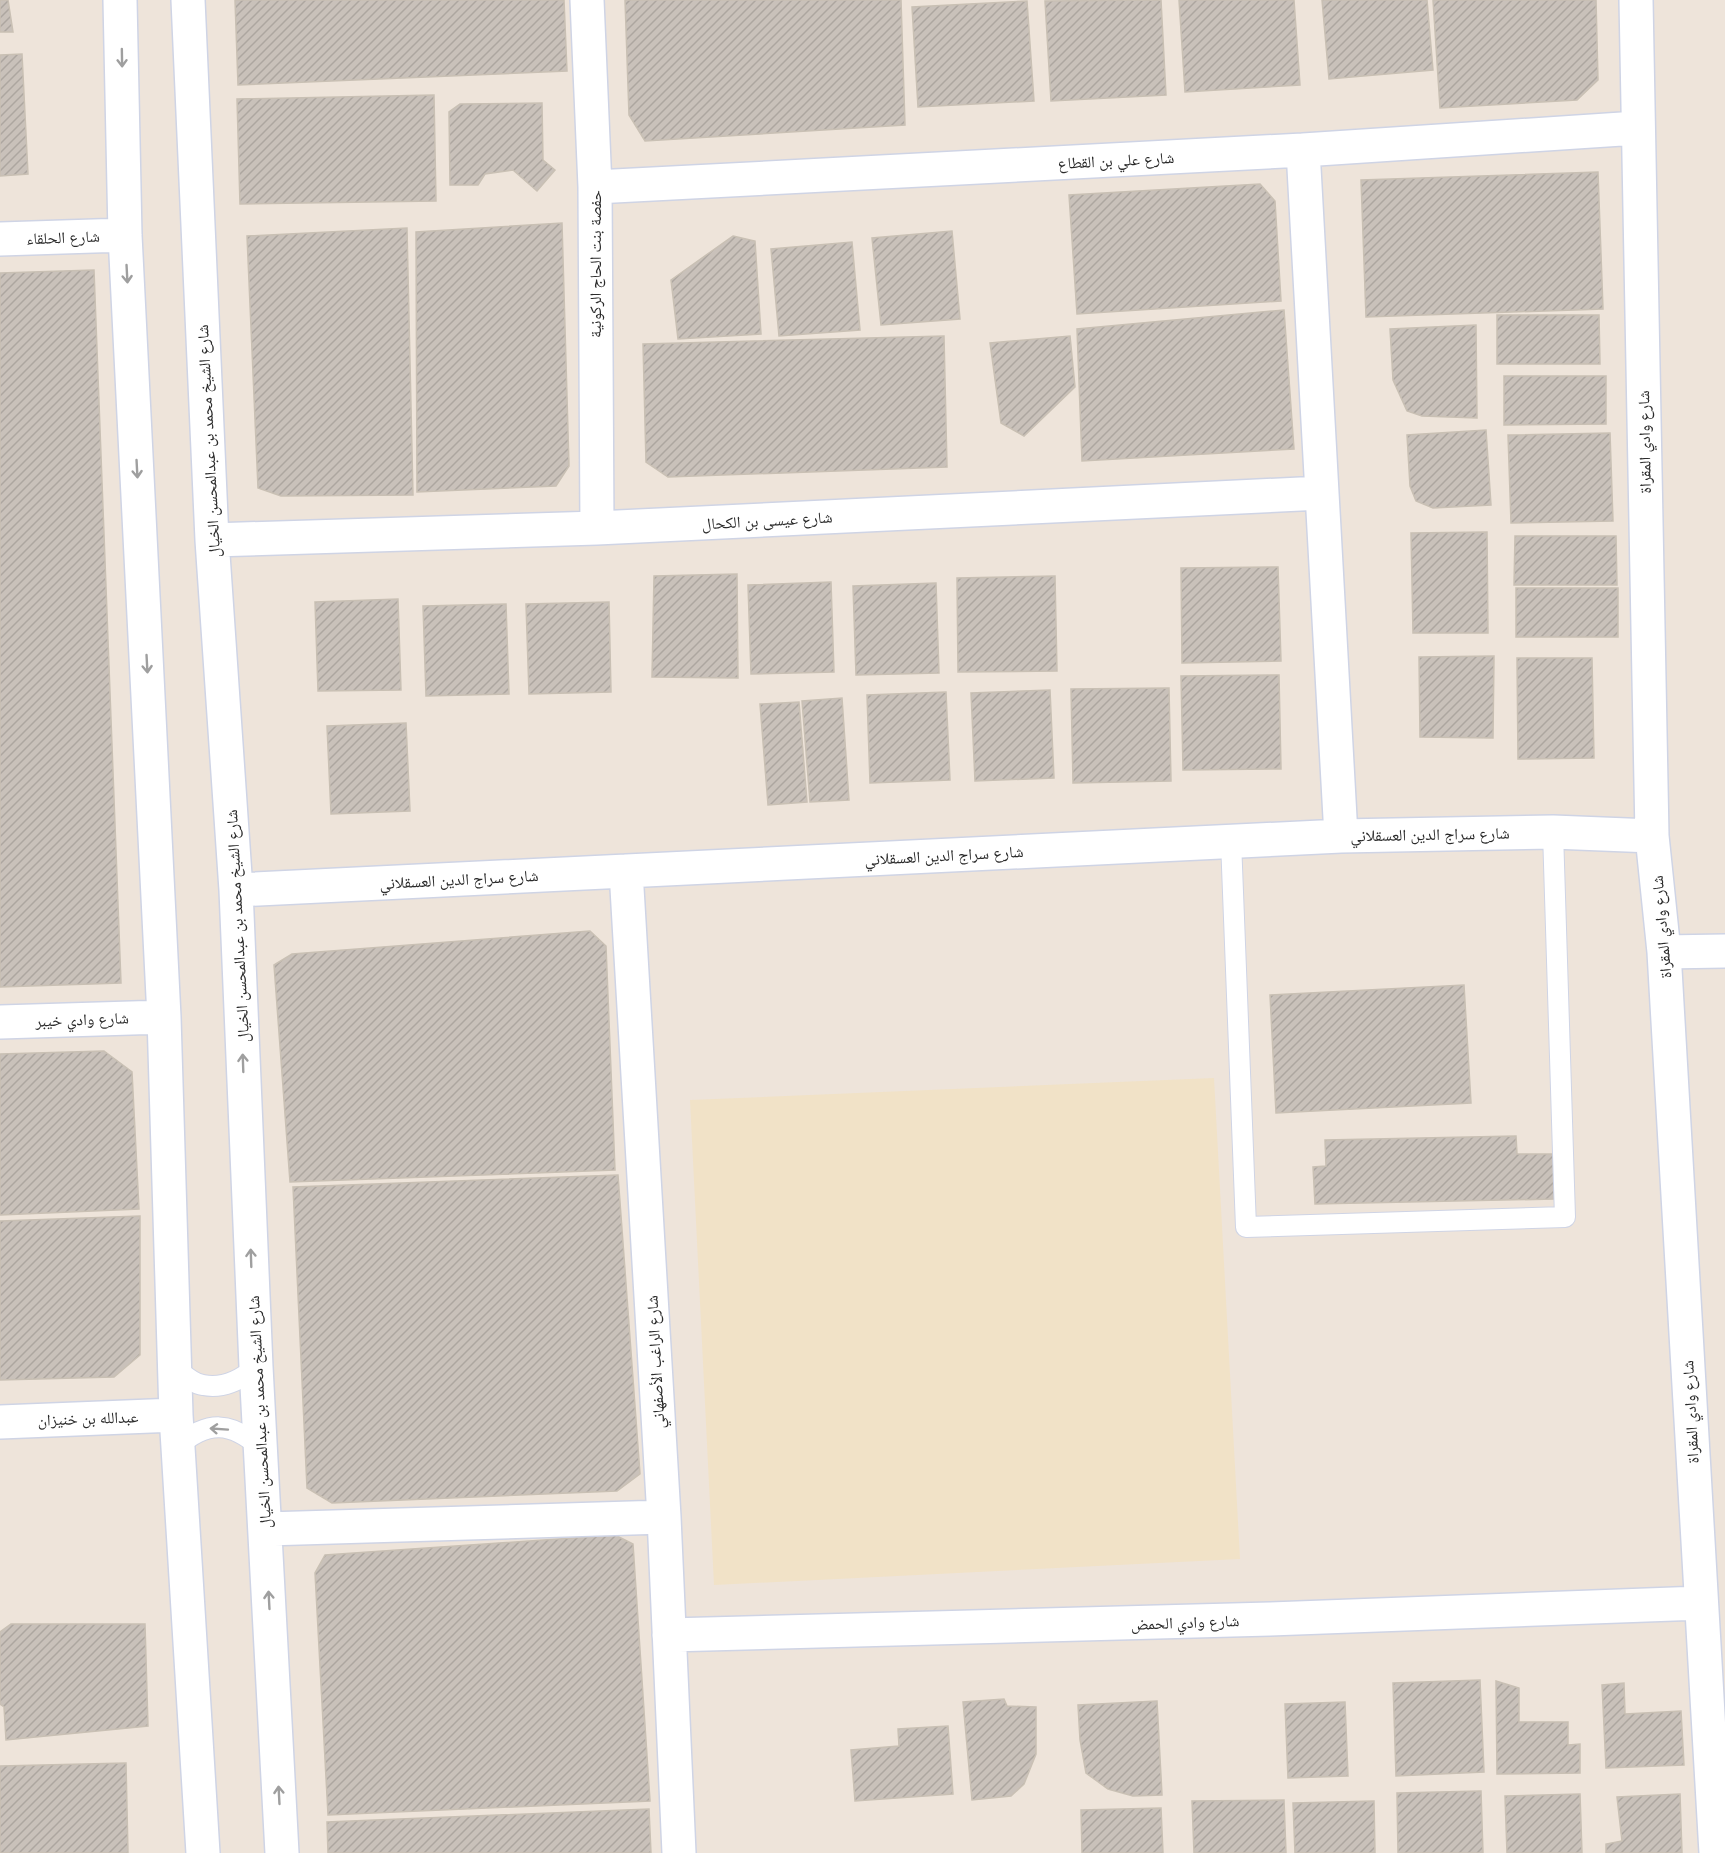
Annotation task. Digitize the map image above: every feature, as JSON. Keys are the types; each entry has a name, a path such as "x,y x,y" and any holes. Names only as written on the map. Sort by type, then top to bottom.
{"street":[{"path":"120,0 125,235 164,1017 177,1430 203,1853"},
{"name":"شارع الشيخ محمد بن عبدالمحسن الخيال","path":"188,0 212,540 236,890 256,1367 282,1853"},
{"name":"حفصة بنت الحاج الركونية","path":"587,0 595,187 597,528"},
{"name":"شارع وادي المقراة","path":"1636,0 1652,836 1664,952 1716,1853"},
{"name":"شارع علي بن القطاع","path":"595,187 1303,150 1637,128"},
{"path":"1303,150 1341,836"},
{"name":"شارع الحلقاء","path":"0,239 125,235"},
{"name":"شارع عيسى بن الكحال","path":"212,540 597,528 1321,493"},
{"name":"شارع سراج الدين العسقلاني","path":"236,890 1341,836 1553,832 1652,836"},
{"name":"شارع الراغب الأصفهاني","path":"626,871 664,1516 679,1853"},
{"path":"1664,952 1725,951"},
{"name":"شارع وادي خيبر","path":"0,1022 164,1017"},
{"name":"عبدالله بن خنيزان","path":"0,1422 177,1430"},
{"path":"266,1529 664,1516"},
{"name":"شارع وادي الحمض","path":"669,1635 1270,1619 1701,1603"}],"lane":[{"path":"1231,841 1246,1227 1565,1217 1553,832"},
{"path":"175,1368 203,1386 225,1384 242,1379 256,1367"},
{"path":"177,1430 227,1429 244,1434 260,1447"}],"shaded area":[{"path":"1214,1078 1240,1559 714,1585 690,1100"}],"building":[{"path":"0,0 8,0 13,32 0,32"},
{"path":"235,0 564,0 567,71 238,85"},
{"path":"625,0 901,0 905,125 645,141 629,115"},
{"path":"1161,0 1166,95 1051,101 1045,1"},
{"path":"1179,0 1294,0 1300,85 1185,92"},
{"path":"1322,0 1427,0 1433,70 1329,79"},
{"path":"1433,0 1596,0 1598,80 1577,100 1440,108"},
{"path":"1027,1 1034,101 918,107 912,7"},
{"path":"22,54 28,174 0,176 0,55"},
{"path":"434,95 436,201 240,204 237,99"},
{"path":"542,103 543,160 555,170 537,191 513,170 485,174 478,185 450,185 449,112 460,104"},
{"path":"1598,172 1603,309 1366,317 1361,180"},
{"path":"1260,184 1275,201 1281,301 1077,314 1069,195"},
{"path":"562,223 569,466 556,486 417,492 416,232"},
{"path":"407,228 413,495 281,496 258,488 247,236"},
{"path":"952,231 960,319 881,325 872,238"},
{"path":"733,236 755,241 761,334 678,339 671,280"},
{"path":"852,242 860,330 779,336 771,249"},
{"path":"94,270 121,983 0,987 0,273"},
{"path":"1284,310 1294,449 1082,461 1077,329"},
{"path":"1497,315 1599,315 1600,364 1497,364"},
{"path":"1476,325 1477,418 1422,416 1407,411 1393,380 1390,329"},
{"path":"944,336 947,467 668,477 646,462 643,344"},
{"path":"1070,336 1075,387 1024,436 1001,423 990,343"},
{"path":"1504,376 1606,376 1606,424 1504,425"},
{"path":"1486,430 1491,505 1433,508 1416,501 1410,486 1407,435"},
{"path":"1610,433 1613,521 1511,523 1508,435"},
{"path":"1487,532 1488,633 1413,633 1411,533"},
{"path":"1515,536 1616,536 1617,585 1514,585"},
{"path":"1278,567 1281,661 1182,663 1181,568"},
{"path":"737,574 738,678 652,677 654,576"},
{"path":"1055,576 1057,671 958,672 957,578"},
{"path":"831,582 834,672 751,674 748,585"},
{"path":"936,583 939,673 856,675 853,586"},
{"path":"1516,588 1618,588 1618,637 1516,637"},
{"path":"398,599 401,690 318,691 315,602"},
{"path":"609,602 611,692 529,694 526,604"},
{"path":"506,604 509,694 426,696 423,606"},
{"path":"1494,656 1493,738 1420,737 1419,657"},
{"path":"1517,658 1592,658 1594,758 1518,759"},
{"path":"1279,675 1281,769 1183,770 1181,676"},
{"path":"1169,688 1171,781 1073,783 1071,689"},
{"path":"1050,690 1054,778 975,781 971,693"},
{"path":"946,692 950,780 870,783 867,695"},
{"path":"842,698 849,800 810,802 802,701"},
{"path":"799,702 807,802 768,805 760,704"},
{"path":"406,723 410,811 331,814 327,726"},
{"path":"590,931 606,946 615,1170 290,1182 274,965 292,954"},
{"path":"1464,985 1471,1103 1276,1113 1270,995"},
{"path":"104,1051 132,1072 139,1209 0,1215 0,1054"},
{"path":"1516,1136 1517,1154 1553,1154 1554,1199 1315,1204 1313,1167 1326,1166 1325,1140"},
{"path":"618,1175 640,1474 617,1491 332,1503 307,1488 293,1187"},
{"path":"140,1216 140,1355 114,1377 0,1380 0,1221"},
{"path":"615,1535 633,1544 650,1801 328,1815 315,1573 325,1555"},
{"path":"11,1624 145,1624 148,1726 6,1740 4,1707 0,1704 0,1632"},
{"path":"1480,1680 1484,1772 1396,1776 1393,1683"},
{"path":"1496,1681 1519,1688 1519,1722 1568,1722 1568,1745 1580,1744 1580,1773 1497,1774"},
{"path":"1624,1683 1625,1714 1681,1711 1684,1765 1606,1768 1602,1685"},
{"path":"1004,1699 1007,1706 1036,1707 1036,1754 1024,1784 1011,1796 972,1800 963,1702"},
{"path":"1157,1701 1162,1795 1133,1796 1108,1789 1086,1773 1080,1740 1078,1705"},
{"path":"1345,1702 1348,1776 1288,1778 1285,1704"},
{"path":"948,1726 953,1794 855,1801 851,1750 899,1746 898,1729"},
{"path":"126,1763 128,1853 0,1853 0,1766"},
{"path":"1481,1791 1483,1853 1398,1853 1397,1793"},
{"path":"1580,1794 1582,1853 1507,1853 1505,1796"},
{"path":"1680,1794 1682,1853 1606,1853 1606,1844 1622,1841 1617,1797"},
{"path":"1284,1800 1286,1853 1194,1853 1192,1801"},
{"path":"1374,1801 1375,1853 1295,1853 1293,1803"},
{"path":"1161,1808 1163,1853 1082,1853 1081,1810"},
{"path":"649,1809 651,1853 328,1853 327,1822"}]}
